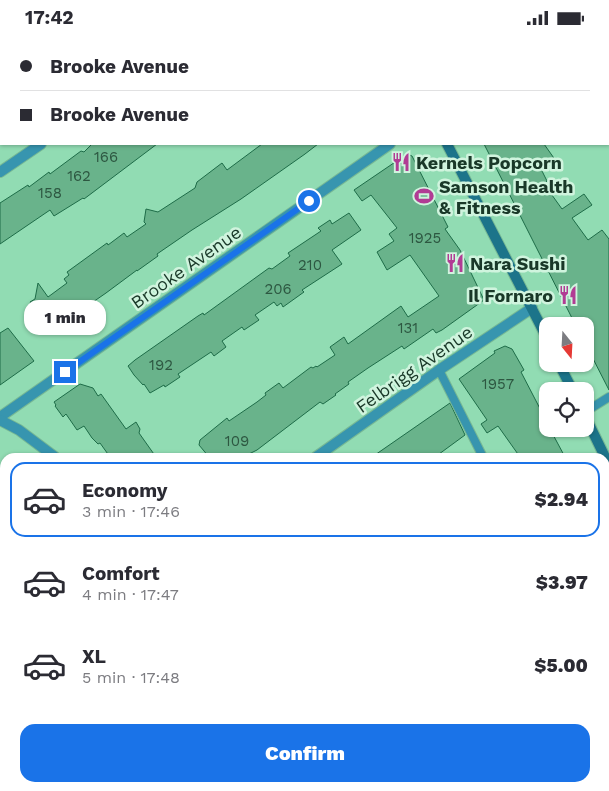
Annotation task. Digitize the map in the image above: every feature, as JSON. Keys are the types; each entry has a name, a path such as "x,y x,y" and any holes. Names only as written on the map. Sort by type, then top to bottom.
{"main road":[{"path":"448,145 539,322"},
{"path":"594,434 604,453"}],"street":[{"path":"0,172 40,145"},
{"name":"Brooke Avenue","path":"0,418 389,145"},
{"name":"Felbrigg Avenue","path":"322,453 532,308"},
{"path":"0,418 50,453"}],"lane":[{"path":"440,370 481,453"},
{"path":"594,406 609,397"}],"building":[{"path":"91,145 156,145 84,199 54,216 50,210 0,244 0,203 28,185 29,187 49,172 50,174 81,151 84,152"},
{"path":"261,145 317,145 241,199 157,254 158,256 51,331 30,302 35,299 38,283 48,297 67,283 64,279 69,275 67,272 107,243 108,245 124,233 127,237 146,224 144,222 146,209 158,212 195,188 197,182 222,163 227,170"},
{"path":"485,145 545,145 556,161 542,171 547,181 544,184 562,209 584,194 592,205 572,218 588,240 602,230 609,239 609,390 594,361 594,317 571,317"},
{"path":"407,154 412,156 448,227 445,229 460,250 484,300 442,330 436,333 433,329 404,349 402,346 368,368 348,382 349,384 336,395 323,404 320,402 257,450 251,453 206,453 199,445 200,440 227,418 229,421 257,402 266,395 265,393 279,383 283,388 311,367 317,367 335,355 330,347 344,337 348,344 401,306 408,317 439,296 410,255 387,270 377,252 394,241 389,234 397,228 371,195 362,201 354,190"},
{"path":"349,213 361,230 332,250 342,264 302,290 304,292 283,307 281,303 277,306 274,302 255,315 259,320 244,330 242,327 222,341 226,347 214,356 211,352 178,374 180,377 165,387 164,385 150,393 134,375 128,366 135,360 198,316 203,313 204,315 269,268 272,269 290,256 288,253 321,231 318,228 330,220 332,224"},
{"path":"8,328 34,361 0,385 0,333"},
{"path":"505,346 512,349 524,370 521,372 539,407 539,437 554,437 563,453 517,453 498,426 487,433 481,424 487,420 459,379 495,353 494,351"},
{"path":"80,384 93,388 98,396 101,394 126,429 136,422 140,429 139,433 153,453 107,453 100,443 98,444 92,438 84,426 77,430 66,414 63,417 54,402"},
{"path":"450,403 465,435 440,453 378,453"}],"place":[{"name":"Kernels Popcorn","path":"401,162"},
{"name":"Samson Health & Fitness","path":"424,196"},
{"name":"Nara Sushi","path":"455,263"},
{"name":"Il Fornaro","path":"568,295"}],"route":[{"path":"65,372 309,201"}]}
